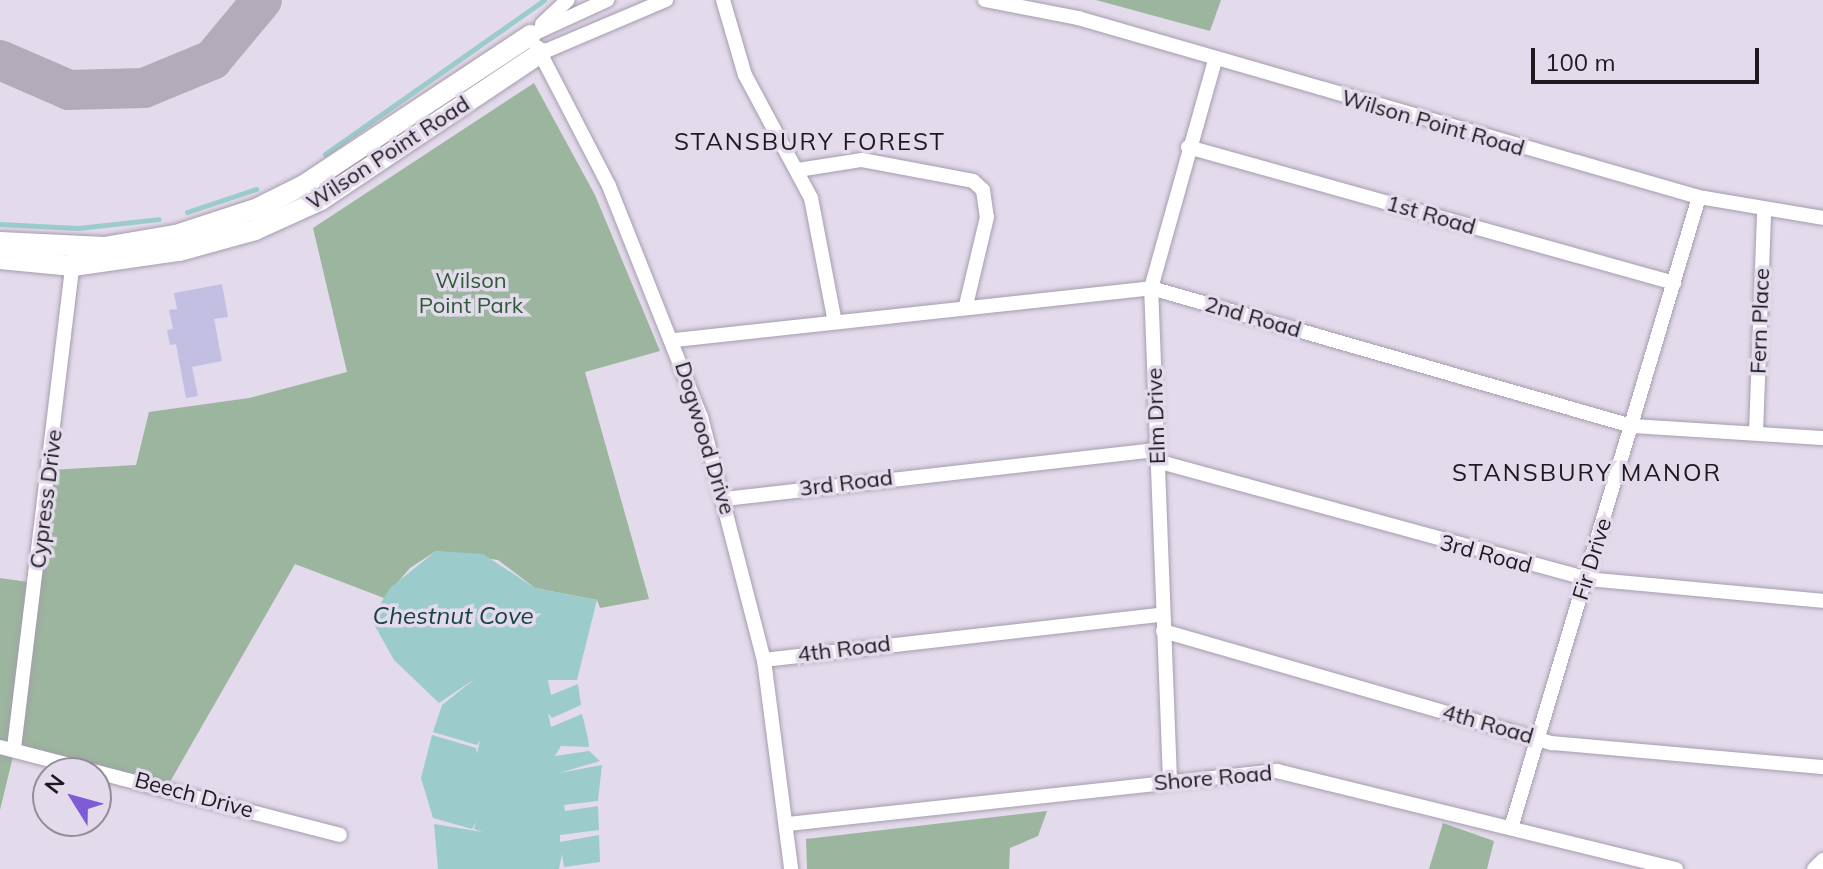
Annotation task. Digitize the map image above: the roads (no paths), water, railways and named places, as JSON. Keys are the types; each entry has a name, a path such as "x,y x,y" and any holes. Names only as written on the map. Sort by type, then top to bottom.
{"street":[{"path":"536,44 568,0"},
{"name":"Wilson Point Road","path":"0,259 73,258 206,245 288,216 536,44 607,0"},
{"name":"Wilson Point Road","path":"536,44 666,0"},
{"path":"723,0 745,75 798,170 827,260 834,318"},
{"name":"Wilson Point Road","path":"985,0 1048,10 1699,197 1823,218"},
{"name":"Wilson Point Road","path":"1027,0 1048,10"},
{"name":"Dogwood Drive","path":"536,44 609,186 675,340 725,499 764,660 788,824 791,869"},
{"name":"Elm Drive","path":"1170,780 1151,288 1188,147 1215,60"},
{"name":"1st Road","path":"1188,147 1674,283"},
{"path":"798,170 862,160 973,181 983,190 987,217 966,305"},
{"name":"Fir Drive","path":"1511,828 1699,197"},
{"name":"Fern Place","path":"1756,433 1764,210"},
{"name":"Wilson Point Road","path":"0,242 73,258"},
{"name":"Cypress Drive","path":"7,747 73,258"},
{"name":"2nd Road","path":"675,340 834,318 1151,288 1632,426 1823,438"},
{"name":"3rd Road","path":"725,499 1157,456 1587,579 1823,601"},
{"name":"4th Road","path":"764,660 1162,615"},
{"name":"4th Road","path":"1163,631 1537,738 1823,767"},
{"name":"Beech Drive","path":"7,747 340,835"},
{"name":"Shore Road","path":"788,824 1170,780 1288,772 1676,869"},
{"path":"1814,869 1823,860"}],"water":[{"name":"Chestnut Cove","path":"436,551 483,554 535,588 597,600 577,680 548,680 551,695 578,684 581,705 552,718 548,713 551,727 582,714 588,738 589,747 561,746 555,756 589,751 600,761 559,773 602,765 598,801 564,805 565,811 598,806 599,830 560,835 560,842 599,835 600,862 564,867 562,854 559,869 438,869 434,824 483,832 474,829 476,822 472,829 433,818 421,778 432,735 476,748 477,754 480,740 477,745 433,732 442,705 476,678 439,703 394,660 371,619 390,588"}],"waterway":[{"path":"325,154 544,0"},
{"path":"187,212 256,189"},
{"path":"0,224 78,228 159,219"}],"district":[{"name":"STANSBURY FOREST","path":"810,142"},
{"name":"STANSBURY MANOR","path":"1587,473"}],"park label":[{"name":"Wilson Point Park","path":"471,292"}]}
